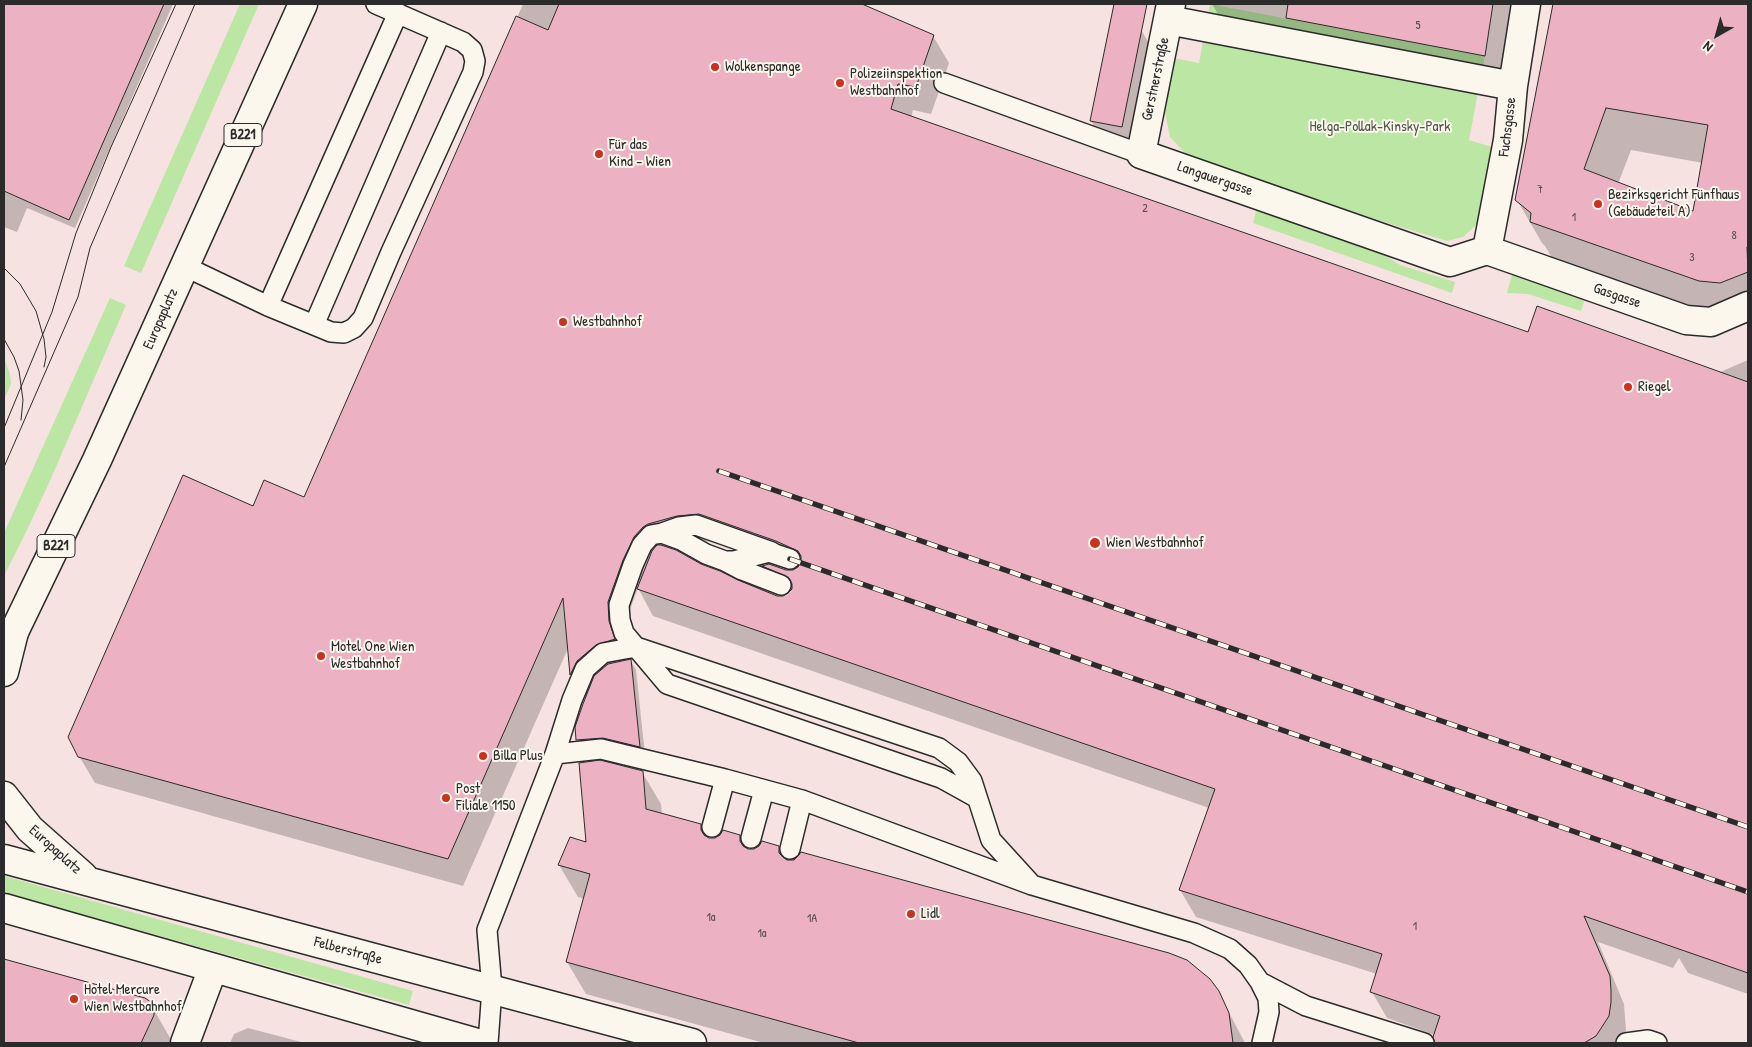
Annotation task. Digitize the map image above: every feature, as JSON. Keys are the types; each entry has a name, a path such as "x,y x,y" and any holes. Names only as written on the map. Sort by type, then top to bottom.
{"main road":[{"name":"Europaplatz","path":"4,672 9,639 97,460 302,4"},
{"name":"Fuchsgasse","path":"1486,250 1508,140 1513,86 1526,4"},
{"path":"1170,12 1513,86"},
{"name":"Gerstnerstraße","path":"1141,154 1170,12"},
{"name":"Langauergasse","path":"1141,154 1450,262 1486,250"},
{"name":"Gasgasse","path":"1486,250 1686,320 1711,322 1748,306"},
{"name":"Europaplatz","path":"4,796 30,830 88,880"},
{"name":"Felberstraße","path":"4,859 692,1043"},
{"path":"4,908 477,1043"},
{"path":"185,1043 213,968"}],"lane":[{"path":"184,266 268,306 331,332 344,333 354,328 363,318 473,72 475,61 472,50 463,42 376,4"},
{"path":"268,306 398,13"},
{"path":"314,325 440,32"},
{"name":"Langauergasse","path":"944,83 1141,154"},
{"path":"725,561 734,561 769,552 790,559 696,525 687,525 651,535 642,545 619,605 620,620 624,633 667,684 941,778 977,798"},
{"path":"662,533 681,540 706,554 742,570 782,584"},
{"path":"488,1043 492,989 487,930 555,754 572,700 585,669 603,654 636,647 939,748 958,762 972,781 991,840 1032,885"},
{"path":"555,754 601,749 802,800 1032,885 1194,933 1230,949 1248,964 1260,982 1268,998 1269,1012 1262,1043"},
{"path":"712,827 725,779"},
{"path":"751,838 764,790"},
{"path":"790,849 802,800"},
{"path":"1260,982 1306,1006 1424,1043"},
{"path":"1626,1043 1648,1040 1658,1043"}],"green space":[{"path":"240,4 259,4 141,273 124,266"},
{"name":"Helga-Pollak-Kinsky-Park","path":"1210,4 1485,56 1469,140 1495,148 1485,203 1477,224 1463,237 1447,241 1202,167 1185,153 1170,137 1165,112 1173,58 1199,63"},
{"path":"1257,207 1360,239 1400,265 1455,282 1452,293 1253,223"},
{"path":"1513,271 1586,294 1581,311 1528,294 1507,293"},
{"path":"110,298 126,305 49,483 4,576 4,533"},
{"path":"4,358 10,374 11,384 4,400"},
{"path":"4,876 413,991 409,1005 4,893"}],"building":[{"path":"4,4 164,4 69,220 4,191"},
{"path":"559,4 862,4 934,35 916,87 898,84 891,109 1528,332 1537,306 1748,382 1748,973 1584,916 1610,976 1611,1002 1609,1016 1596,1036 1584,1043 1435,1043 1433,1037 1440,1016 1370,992 1382,954 1179,890 1215,789 637,589 652,551 657,545 661,545 777,596 783,596 792,589 789,578 762,566 769,564 786,570 793,570 801,562 801,556 798,551 776,541 699,514 677,516 648,524 634,537 623,560 608,602 609,621 615,639 596,645 577,661 570,675 563,598 448,859 78,757 68,737 183,475 253,506 264,480 304,497 516,16 548,30"},
{"path":"1114,4 1147,4 1122,127 1090,121"},
{"path":"1288,4 1493,4 1485,56 1286,18"},
{"path":"1553,4 1748,4 1748,272 1720,283 1699,281 1530,222 1531,213 1515,200","holes":["1606,108 1708,125 1693,211 1584,169"]},
{"path":"631,659 640,747 603,738 576,740 575,727 594,676 608,664"},
{"path":"600,760 643,771 646,809 701,824 701,830 709,838 715,838 723,830 740,835 740,841 748,849 754,849 762,841 779,846 779,853 787,860 794,860 801,852 1169,953 1187,960 1210,979 1219,991 1229,1013 1233,1043 859,1043 566,962 590,874 558,865 570,837 586,842 579,763"},
{"path":"4,959 145,998 151,1002 154,1015 141,1043 4,1043"}],"tram line":[{"path":"4,428 52,312 76,233 111,147 176,4"},
{"path":"4,467 78,297 90,248 195,4"},
{"path":"4,268 20,284 36,311 44,339 46,357 44,367"},
{"path":"4,339 19,371 23,400 21,420"}],"railway":[{"path":"719,471 1748,827"},
{"path":"790,559 1748,892"}],"place":[{"name":"Wolkenspange","path":"715,67"},
{"name":"Polizeiinspektion Westbahnhof","path":"840,83"},
{"name":"Für das Kind - Wien","path":"599,154"},
{"name":"Bezirksgericht Fünfhaus (Gebäudeteil A)","path":"1598,204"},
{"name":"Westbahnhof","path":"563,322"},
{"name":"Riegel","path":"1628,387"},
{"name":"Wien Westbahnhof","path":"1095,543"},
{"name":"Motel One Wien Westbahnhof","path":"321,656"},
{"name":"Billa Plus","path":"483,756"},
{"name":"Post Filiale 1150","path":"446,798"},
{"name":"Lidl","path":"911,914"},
{"name":"Hotel Mercure Wien Westbahnhof","path":"74,999"}]}
